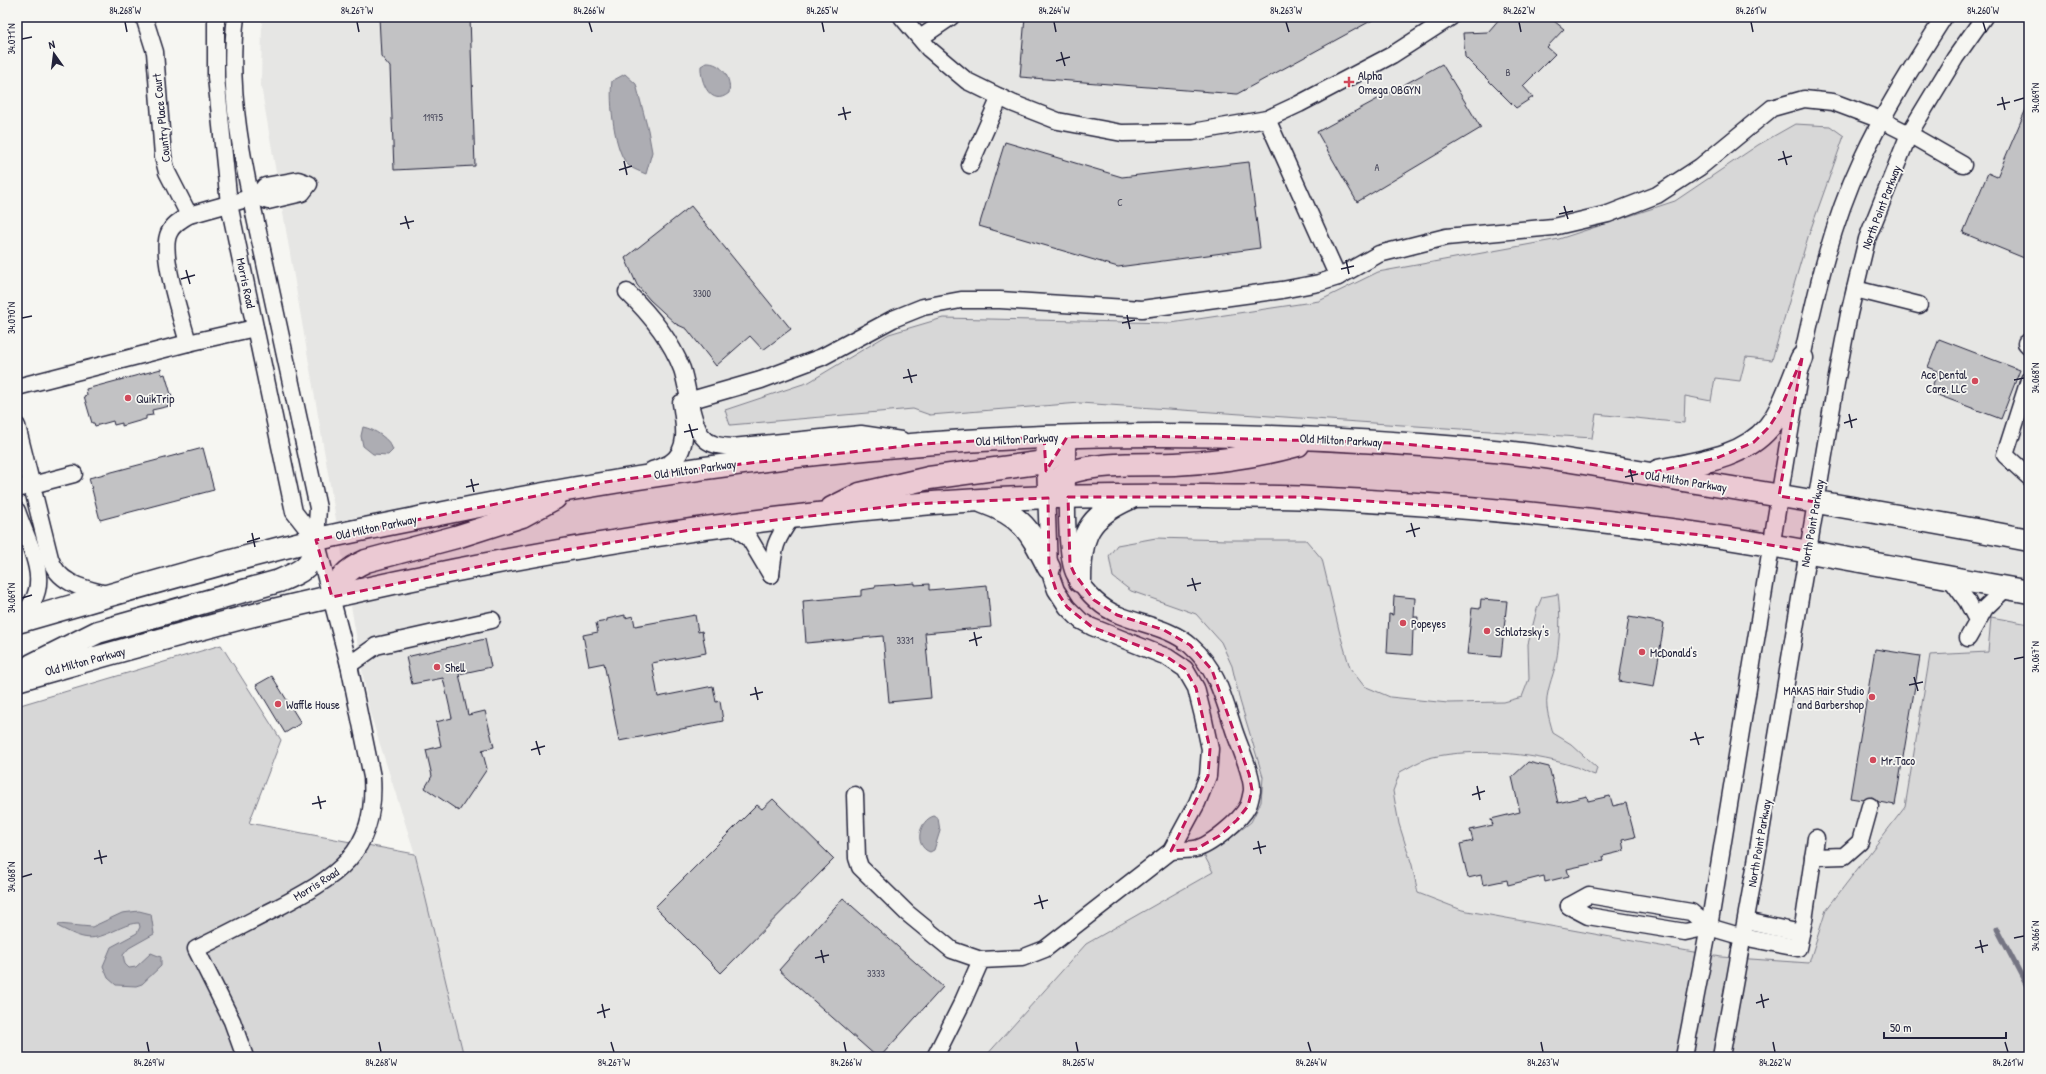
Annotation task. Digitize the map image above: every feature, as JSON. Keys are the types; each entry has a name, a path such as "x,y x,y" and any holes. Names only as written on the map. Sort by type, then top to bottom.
{"highway":[{"path":"1645,474 1717,458 1738,451 1754,442 1769,427 1780,410 1802,358"},
{"name":"Old Milton Parkway","path":"17,622 110,595 316,540 630,478 833,452 924,444 1044,437 1321,439 1488,450 1568,460 2029,540"},
{"path":"819,514 860,494 929,478 1045,462 1058,453 1067,437"},
{"path":"1058,498 1055,482 1068,473 1098,467 1187,464 1266,454 1321,439"},
{"path":"332,597 337,583 354,566 366,561 456,538 522,516 576,488"},
{"path":"1080,581 1082,545 1094,522 1104,511 1134,496"},
{"name":"Old Milton Parkway","path":"17,680 257,615 332,597 540,554 731,524 911,504 978,500 1134,496 1302,497 1459,507 1607,523 1772,545 2029,592"},
{"path":"978,500 1007,512 1019,520 1032,536 1049,568"},
{"path":"17,672 98,632 285,579 308,566 314,555 316,540"},
{"path":"17,686 74,664"}],"street":[{"name":"Country Place Court","path":"144,17 154,52 164,162 174,188 189,215"},
{"name":"Morris Road","path":"216,17 216,77 229,204 294,512 316,540"},
{"name":"Morris Road","path":"236,17 234,75 238,129 254,197 318,508 316,540 349,665 372,778 373,795 370,820 365,836 354,855 343,867 327,880 297,897 196,949 232,1021 245,1057"},
{"path":"902,17 930,50 968,81 1058,121 1122,133 1193,132 1267,119 1299,104 1392,55 1451,17"},
{"path":"920,38 951,17"},
{"path":"1684,1057 1709,927 1802,358 1812,314 1836,228 1860,163 1881,120 1944,17"},
{"name":"North Point Parkway","path":"1721,1057 1746,921 1837,376 1867,239 1909,134 1955,58 1984,17"},
{"path":"970,165 1000,96"},
{"path":"686,402 760,380 822,357 893,318 923,307 961,300 1000,300 1142,309 1282,290 1319,283 1338,277 1379,254 1446,237 1553,227 1608,214 1657,195 1700,167 1772,108 1804,99 1833,102 1881,120 1963,165"},
{"path":"1267,119 1338,277"},
{"path":"188,343 166,251 166,242 172,227 189,215 254,197"},
{"path":"1855,289 1919,305"},
{"path":"627,292 649,314 665,336 682,369 686,402 684,441 680,454 670,463 630,478"},
{"path":"17,387 188,343 255,328"},
{"path":"2029,380 2005,455 2029,477"},
{"path":"686,402 694,424 702,436 713,445 732,447 861,434 924,444"},
{"path":"17,426 33,485 50,558 54,568 68,581 84,588 110,595"},
{"path":"1044,437 1045,462 1058,498 1070,564 1080,581 1094,600 1117,615 1164,630 1190,645 1212,670 1221,691 1249,774 1252,790 1248,806 1237,820 1219,836 1196,849 1171,851"},
{"path":"1067,437 1068,473"},
{"path":"17,489 74,474"},
{"path":"855,795 857,858 860,867 906,913 952,950 981,960 1022,958 1046,949 1171,851 1197,803 1208,776 1210,749 1196,688 1185,669 1167,657 1092,627 1081,621 1061,599 1056,590 1049,568 1058,498"},
{"path":"17,511 38,571 39,582 34,600 26,611 17,618"},
{"path":"731,524 749,538 771,575 773,552 777,539 792,517"},
{"path":"1950,578 1967,601 1977,620"},
{"path":"1968,638 1977,620 1988,604 2006,588"},
{"path":"349,665 376,646 492,620"},
{"path":"1813,857 1844,856 1860,842 1870,806"},
{"path":"1800,941 1816,838"},
{"path":"1709,927 1685,932 1588,916 1569,906 1589,895 1691,912 1709,927 1743,937 1800,941"},
{"path":"1746,921 1800,941"},
{"path":"935,1057 957,1014 981,960"}],"highlighted area":[{"path":"1802,358 1779,496 1816,502 1807,551 1727,538 1459,507 1302,497 1068,497 1070,564 1074,573 1094,600 1117,615 1164,630 1190,645 1212,670 1249,774 1252,790 1248,806 1237,820 1219,836 1196,849 1171,851 1208,776 1210,749 1196,688 1185,669 1167,657 1092,627 1067,607 1056,590 1049,568 1048,498 911,504 691,530 540,554 332,597 316,540 606,482 705,468 924,444 1044,437 1046,471 1067,437 1144,436 1394,443 1568,460 1645,474 1717,458 1754,442 1769,427 1780,410"}],"shaded area":[{"path":"262,17 2029,17 2029,624 1991,617 1988,652 1930,655 1905,807 1826,910 1809,963 1721,957 1462,910 1227,864 1086,944 985,1057 464,1057 415,854 369,710 261,86"},
{"path":"706,63 717,65 725,72 730,88 729,93 723,97 712,95 705,86 702,79 701,66"},
{"path":"625,74 636,84 648,130 652,152 646,174 629,166 624,159 616,138 611,100 612,81"},
{"path":"1795,124 1830,126 1844,136 1808,237 1772,360 1746,357 1740,381 1715,378 1711,401 1685,396 1684,423 1596,414 1592,438 1080,403 930,415 913,409 730,425 725,410 809,382 889,334 943,318 1171,323 1319,301 1378,272 1559,239 1675,201 1758,145"},
{"path":"363,427 372,430 385,438 393,450 388,455 373,454 363,446 361,436"},
{"path":"1156,538 1306,540 1322,559 1340,634 1350,668 1364,686 1390,697 1448,703 1504,702 1522,697 1529,679 1528,644 1537,609 1542,597 1558,594 1560,611 1559,637 1556,663 1547,697 1548,714 1553,733 1571,744 1597,768 1595,775 1573,766 1537,757 1484,752 1449,754 1433,757 1420,761 1400,772 1393,791 1399,824 1412,865 1418,893 1462,910 1721,957 1809,963 1826,910 1905,807 1930,655 1988,652 1991,617 2029,624 2029,1057 985,1057 1086,944 1213,872 1204,855 1223,844 1251,822 1261,802 1263,777 1240,701 1232,666 1221,642 1196,614 1131,591 1113,577 1109,556 1117,545"},
{"path":"221,645 281,740 249,823 415,854 464,1057 17,1057 17,706"},
{"path":"934,816 938,818 940,831 934,850 930,852 921,844 920,833 925,822"},
{"path":"139,911 151,914 154,934 129,948 123,955 125,964 129,968 136,967 151,953 161,957 161,966 142,984 136,986 116,985 108,978 103,966 111,947 137,933 140,927 139,923 128,925 94,938 75,935 59,927 58,924 92,927 122,913"}],"building":[{"path":"379,17 470,17 475,166 394,170 390,67 381,56"},
{"path":"1025,17 1378,17 1237,94 1020,77"},
{"path":"1501,17 1549,17 1564,29 1547,47 1555,54 1523,86 1533,97 1516,108 1465,57 1463,33 1488,32"},
{"path":"1442,64 1481,128 1357,202 1317,132"},
{"path":"2029,102 2029,260 1963,233 1988,173 1997,177"},
{"path":"1005,142 1122,177 1249,162 1260,248 1118,267 979,226"},
{"path":"691,206 791,329 763,350 750,336 716,366 687,329 676,324 650,300 637,285 625,258"},
{"name":"Ace Dental Care, LLC","path":"1939,339 2020,370 2001,419 1930,392 1938,371 1928,367"},
{"name":"QuikTrip","path":"161,369 162,375 165,374 173,401 169,402 170,406 152,410 153,415 146,416 146,419 122,426 122,423 114,425 113,421 95,426 94,423 92,423 84,396 87,395 86,389"},
{"path":"203,448 214,490 100,520 89,478"},
{"path":"915,583 915,585 929,584 929,590 987,585 991,627 925,633 931,698 889,702 883,636 806,643 803,601 861,596 861,590 875,588 875,586"},
{"name":"Popeyes","path":"1394,596 1415,598 1414,617 1418,617 1417,630 1413,630 1412,655 1387,653 1389,614 1393,615"},
{"name":"Schlotzsky's","path":"1481,599 1507,601 1501,657 1467,654 1472,608 1480,609"},
{"path":"625,615 625,618 633,616 635,626 695,615 698,632 702,631 706,653 652,663 658,697 713,686 716,702 720,701 723,721 619,741 604,663 589,666 583,635 598,632 596,623"},
{"name":"McDonald's","path":"1629,617 1664,623 1654,687 1619,681"},
{"path":"485,639 491,667 459,674 468,715 485,711 494,747 482,750 487,769 459,811 425,788 432,776 426,750 441,746 436,722 452,718 443,678 412,684 406,657"},
{"path":"1875,649 1920,656 1895,805 1879,802 1872,797 1863,800 1850,798"},
{"name":"Waffle House","path":"272,676 301,723 285,733 256,685"},
{"path":"1528,762 1549,767 1558,803 1587,796 1588,801 1610,796 1613,806 1626,803 1635,837 1622,840 1624,851 1603,856 1604,861 1567,869 1569,876 1545,882 1544,876 1508,885 1507,880 1483,885 1481,875 1468,878 1460,844 1473,841 1470,830 1493,825 1491,819 1520,812 1512,777"},
{"path":"773,799 834,859 721,973 655,907 757,805 762,809"},
{"path":"843,898 943,987 880,1057 877,1057 779,970"}],"waterway":[{"path":"1997,929 2029,990"}],"place":[{"name":"Alpha Omega OBGYN","path":"1349,82"},
{"name":"Ace Dental Care, LLC","path":"1975,381"},
{"name":"QuikTrip","path":"128,398"},
{"name":"Popeyes","path":"1403,623"},
{"name":"Schlotzsky's","path":"1487,631"},
{"name":"McDonald's","path":"1642,652"},
{"name":"Shell","path":"437,667"},
{"name":"MAKAS Hair Studio and Barbershop","path":"1872,697"},
{"name":"Waffle House","path":"278,704"},
{"name":"Mr.Taco","path":"1873,760"}]}
